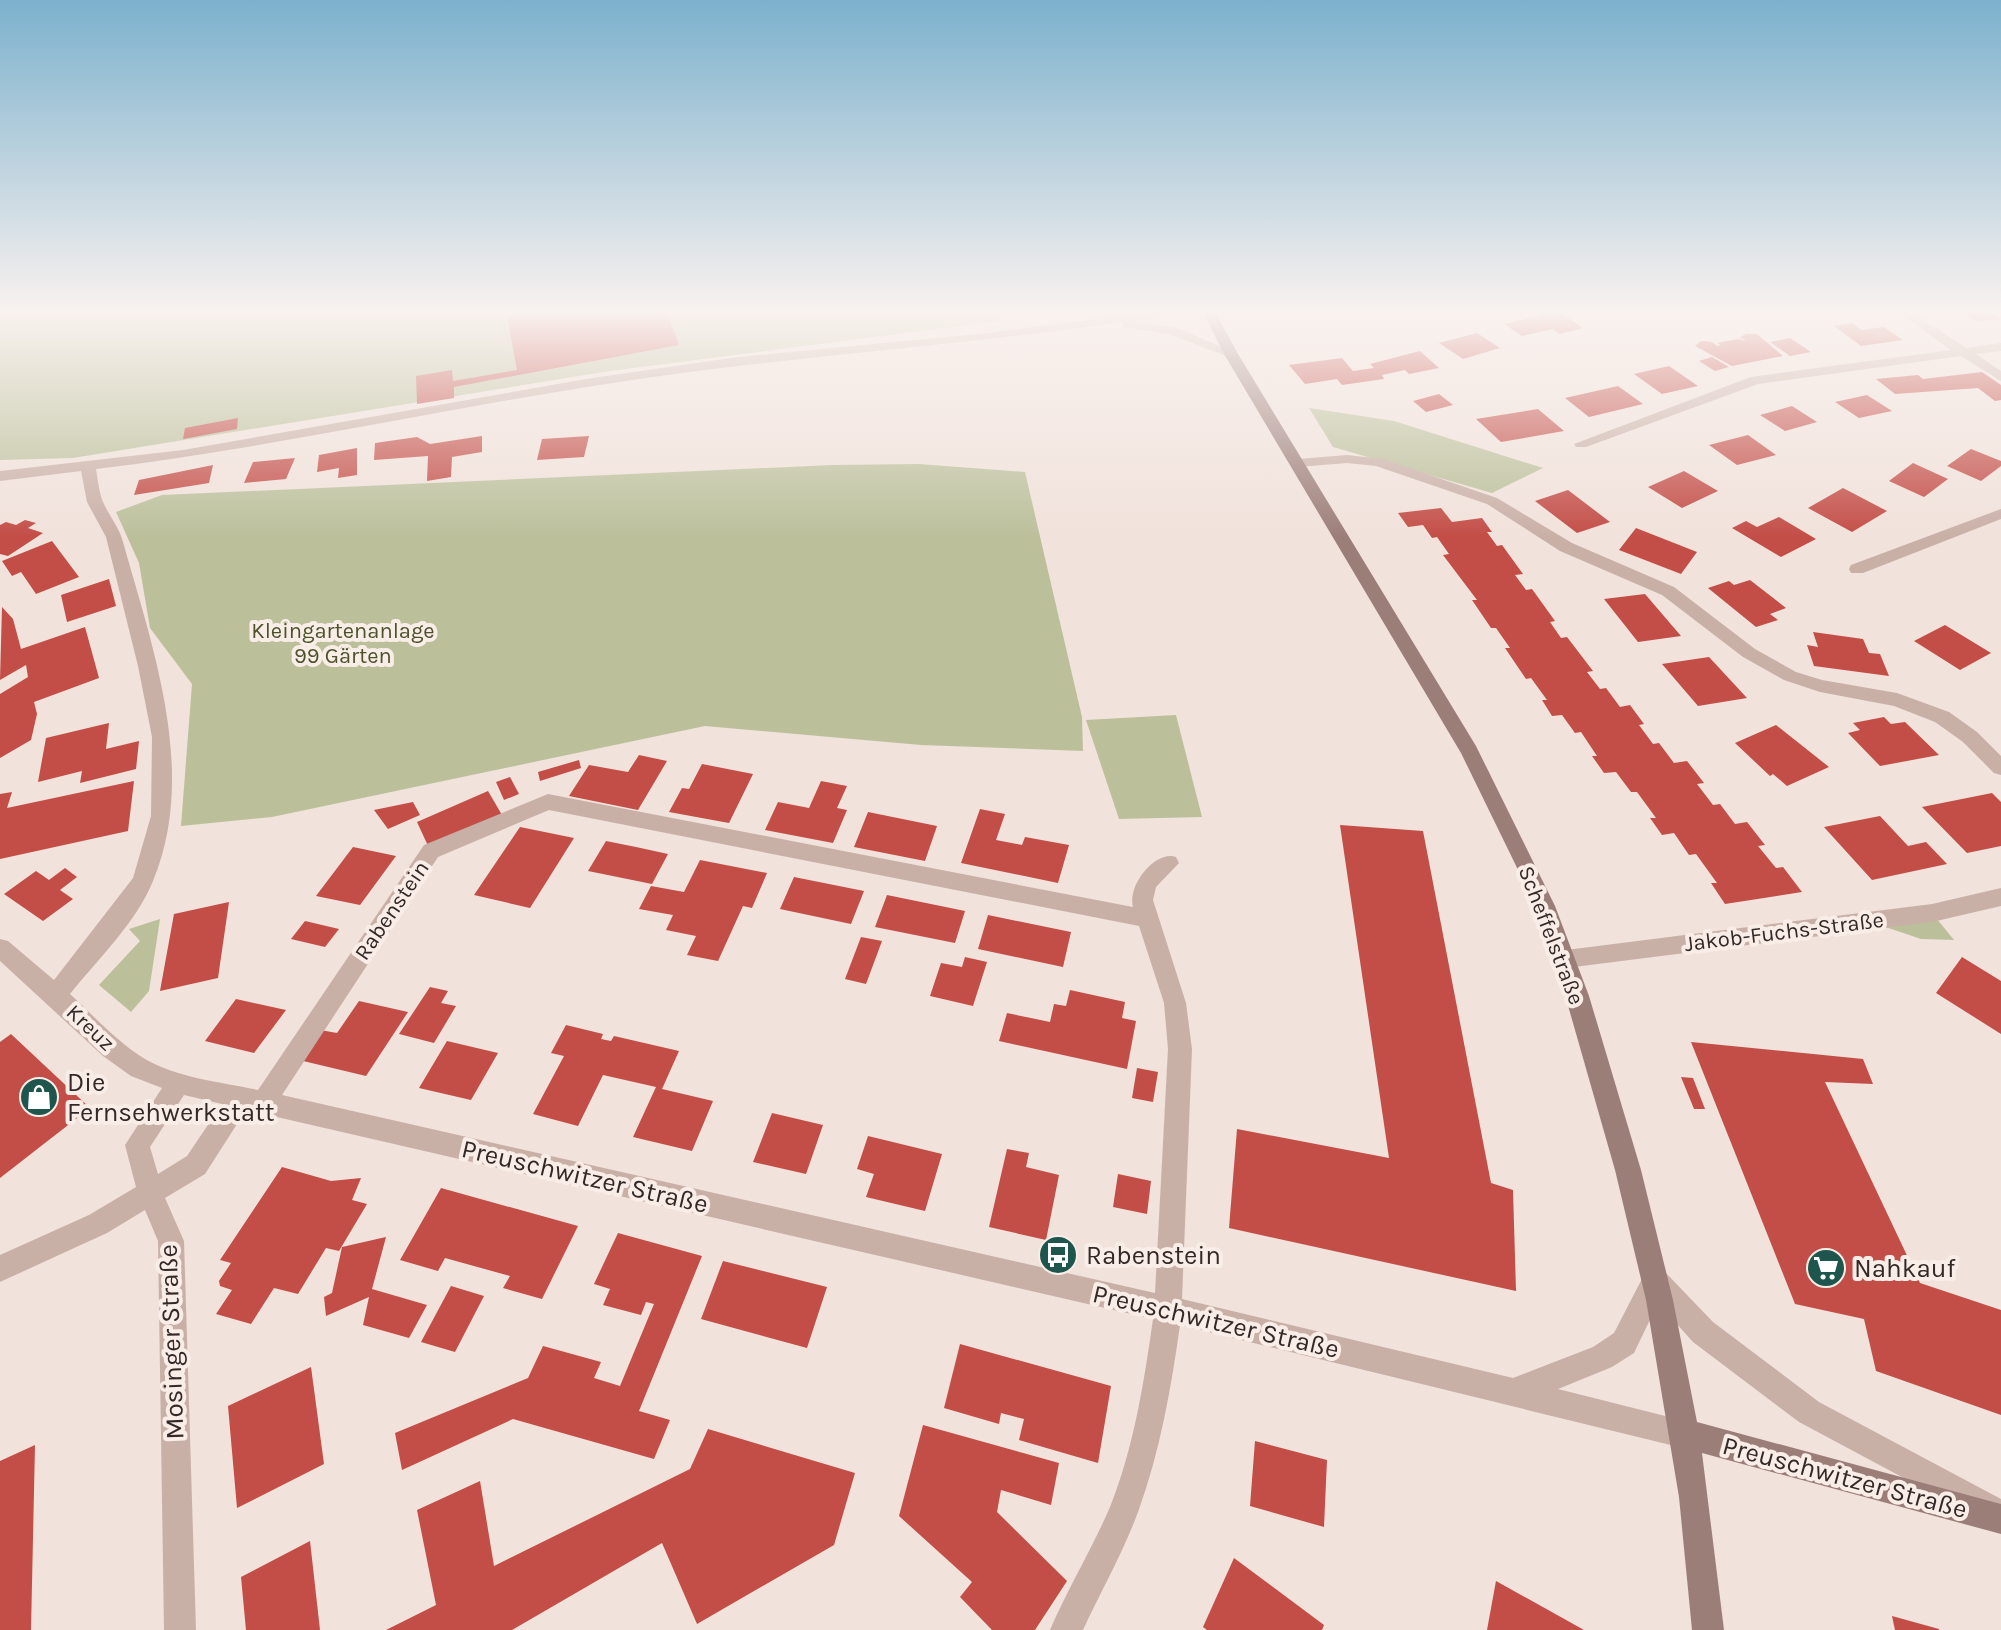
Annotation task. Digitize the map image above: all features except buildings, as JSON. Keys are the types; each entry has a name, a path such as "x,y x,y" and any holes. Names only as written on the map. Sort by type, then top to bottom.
{"main road":[{"name":"Scheffelstraße","path":"1251,386 1469,751 1504,820 1566,959 1623,1151 1655,1280 1687,1434 1701,1534 1708,1630"},
{"name":"Preuschwitzer Straße","path":"1687,1434 2001,1517"}],"street":[{"path":"0,476 183,454 569,386"},
{"path":"1581,444 1739,386"},
{"path":"1298,463 1347,459 1378,462 1492,501 1552,540 1668,591 1749,653 1790,676 1820,686 1897,700 1942,717 1970,737 2001,768"},
{"path":"56,995 130,902 143,880 161,816 161,737 147,666 114,537 95,502 88,467"},
{"path":"1857,569 2001,514"},
{"name":"Rabenstein","path":"251,1100 431,851 548,802 1146,918"},
{"path":"1066,1630 1123,1512 1143,1451 1158,1383 1168,1309 1180,1049 1171,990 1142,900 1147,883 1169,863"},
{"name":"Jakob-Fuchs-Straße","path":"1566,959 1932,913 2001,897"},
{"name":"Kreuz","path":"0,948 56,995 111,1048 139,1068 179,1083 251,1100"},
{"name":"Mosinger Straße","path":"179,1083 137,1145 150,1192 171,1241 180,1630"},
{"path":"0,1269 98,1224 196,1165 251,1100"},
{"name":"Preuschwitzer Straße","path":"251,1100 1168,1309 1687,1434"},
{"path":"1514,1392 1602,1357 1624,1343 1655,1280 1703,1332 1809,1412 2001,1517"}],"green space":[{"path":"0,386 517,386 73,458 0,460"},
{"path":"1309,408 1394,421 1543,468 1492,493 1333,447"},
{"name":"Kleingartenanlage 99 Gärten","path":"919,464 1025,472 1082,717 1083,751 921,745 705,726 272,817 181,826 192,684 150,628 139,563 116,512 162,495 832,465"},
{"path":"1176,715 1202,817 1119,819 1086,720"},
{"path":"1932,913 1954,940 1921,939 1868,921"},
{"path":"160,919 149,991 131,1012 99,985 140,941 129,929"}],"place":[{"name":"Die Fernsehwerkstatt","path":"39,1097"},
{"name":"Rabenstein","path":"1058,1255"},
{"name":"Nahkauf","path":"1826,1268"}]}
